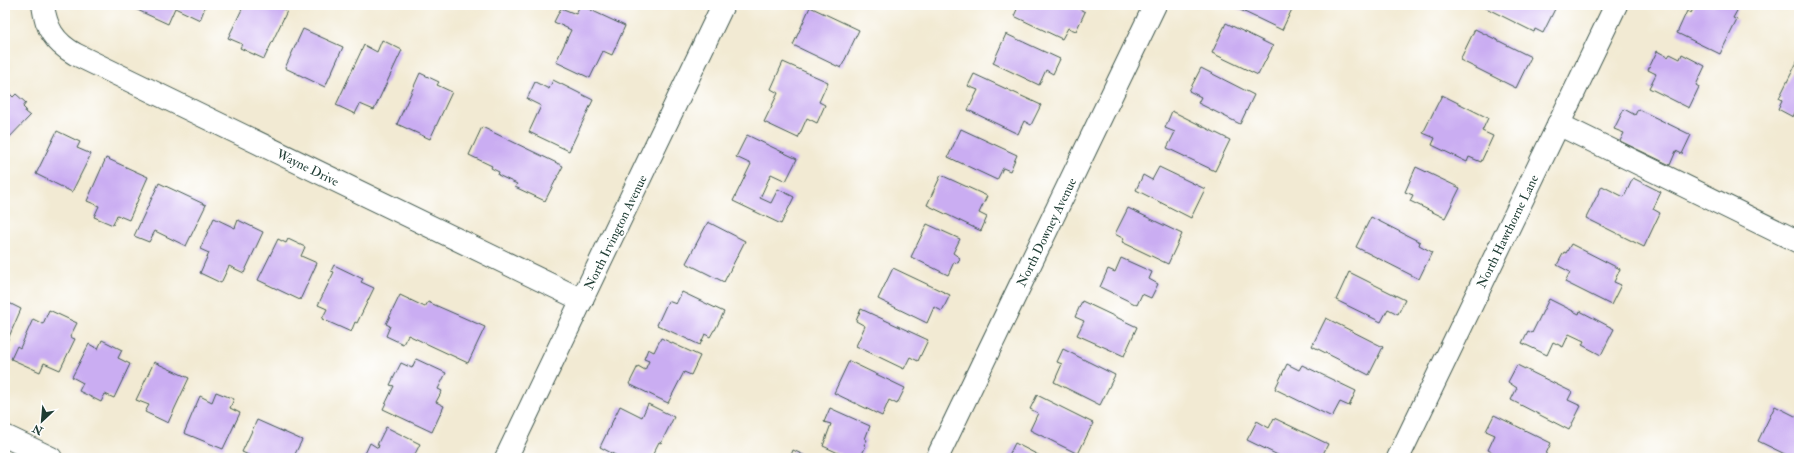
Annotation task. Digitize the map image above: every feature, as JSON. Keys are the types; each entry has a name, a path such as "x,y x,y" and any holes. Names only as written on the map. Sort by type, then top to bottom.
{"street":[{"name":"North Irvington Avenue","path":"506,458 724,5"},
{"name":"North Downey Avenue","path":"936,458 1155,5"},
{"name":"North Hawthorne Lane","path":"1398,458 1616,5"},
{"name":"Wayne Drive","path":"44,13 48,29 60,44 75,54 582,300"},
{"path":"1558,124 1799,242"},
{"path":"5,436 50,458"}],"building":[{"path":"134,5 206,5 200,20 175,8 168,24 133,8"},
{"path":"244,5 275,5 287,11 264,59 240,48 242,44 228,38"},
{"path":"580,5 625,26 612,55 603,51 590,78 556,62 571,30 554,22 561,8 576,14"},
{"path":"1019,5 1072,5 1085,12 1076,31 1068,28 1062,39 1014,16"},
{"path":"1236,5 1294,5 1282,30 1234,7"},
{"path":"1485,5 1557,5 1543,33 1535,29 1534,32 1484,7"},
{"path":"1695,5 1730,5 1738,9 1733,18 1737,20 1720,54 1677,33 1687,11 1691,13"},
{"path":"810,7 859,30 841,68 793,45"},
{"path":"1226,23 1273,46 1258,75 1212,53"},
{"path":"303,29 343,47 325,87 285,68"},
{"path":"1475,29 1531,57 1516,88 1460,60"},
{"path":"1006,34 1060,59 1053,74 1046,70 1039,85 993,63"},
{"path":"382,40 402,50 374,110 360,104 355,114 336,105 364,45 377,52"},
{"path":"1657,51 1668,57 1670,54 1680,59 1682,54 1705,66 1696,85 1699,87 1689,108 1649,88 1656,74 1648,70"},
{"path":"1799,58 1799,111 1796,110 1793,117 1778,109 1782,100 1779,98"},
{"path":"783,62 828,82 819,102 825,105 817,123 807,118 798,138 764,122 778,93 771,89"},
{"path":"1201,68 1254,95 1240,124 1198,103 1201,97 1189,91"},
{"path":"420,73 439,82 437,85 452,92 430,139 397,124"},
{"path":"974,74 1041,105 1031,125 1024,121 1018,134 968,110 978,90 968,86"},
{"path":"553,80 593,100 569,151 529,132 541,106 527,99 535,82 549,89"},
{"path":"5,89 13,97 16,94 26,103 23,107 26,110 25,112 30,116 5,142"},
{"path":"1442,95 1488,118 1482,131 1493,136 1481,162 1469,157 1467,162 1432,145 1435,138 1423,133"},
{"path":"1624,109 1635,115 1638,109 1691,135 1682,154 1676,151 1670,165 1620,141 1624,133 1614,129"},
{"path":"1172,111 1230,140 1215,171 1167,148 1175,132 1165,128"},
{"path":"482,127 563,166 545,201 515,187 517,184 498,175 499,172 491,168 492,166 469,155"},
{"path":"961,129 1017,155 1010,171 1003,168 997,180 948,157"},
{"path":"57,131 80,142 77,148 91,154 72,192 36,174"},
{"path":"747,135 797,159 786,181 771,174 760,198 771,203 778,189 794,197 781,224 733,201 751,164 736,157"},
{"path":"106,158 148,177 129,220 117,215 113,225 94,217 99,206 87,201"},
{"path":"1159,167 1205,189 1191,218 1136,190 1143,175 1152,180"},
{"path":"1416,167 1460,188 1445,218 1410,201 1413,195 1405,192"},
{"path":"941,175 987,196 979,213 987,217 981,231 927,205"},
{"path":"1633,178 1661,192 1653,209 1660,213 1644,247 1586,218 1602,186 1624,197"},
{"path":"159,183 206,205 186,246 155,231 149,242 134,236"},
{"path":"1128,208 1182,234 1168,264 1122,242 1124,239 1115,234"},
{"path":"1371,217 1420,242 1419,245 1432,252 1419,279 1356,247"},
{"path":"214,218 235,228 238,220 263,232 244,273 229,266 221,283 200,273 209,253 200,249"},
{"path":"708,222 745,241 724,282 686,263"},
{"path":"927,224 960,239 953,253 960,258 958,263 954,262 948,275 911,257"},
{"path":"278,239 286,243 288,239 305,247 301,256 317,263 300,300 258,280"},
{"path":"1571,244 1620,269 1614,282 1621,285 1611,305 1565,282 1570,272 1557,265 1564,252 1566,253"},
{"path":"1121,258 1152,272 1149,279 1158,284 1151,298 1142,294 1137,305 1100,287 1108,269 1115,272"},
{"path":"334,265 363,279 361,282 374,288 351,332 322,319 327,309 318,305 334,272 331,271"},
{"path":"893,268 950,295 942,311 934,307 927,323 878,299"},
{"path":"1349,272 1405,300 1398,314 1388,309 1381,322 1336,300"},
{"path":"682,292 724,312 710,337 705,334 700,345 657,325 668,301 676,304"},
{"path":"400,295 425,307 428,302 485,327 468,363 408,335 403,344 386,336 390,326 386,324"},
{"path":"1549,299 1579,314 1580,311 1614,329 1601,355 1582,345 1584,341 1569,334 1563,347 1553,342 1547,355 1522,343 1528,331 1532,333"},
{"path":"5,301 21,309 5,346"},
{"path":"1082,301 1137,327 1124,356 1077,335 1084,321 1075,317"},
{"path":"861,309 928,340 918,361 910,357 904,369 856,346 865,326 856,321"},
{"path":"49,310 77,323 70,337 75,339 60,370 44,363 40,372 11,359 17,346 20,348 33,319 43,324"},
{"path":"1326,318 1383,347 1369,375 1312,346"},
{"path":"661,338 700,356 691,375 684,372 668,403 629,384 638,366 645,370 649,361 644,359 648,349 654,352"},
{"path":"102,340 122,350 118,358 130,364 114,398 105,394 101,402 79,391 83,383 72,377 89,344 98,349"},
{"path":"1063,349 1115,375 1100,405 1054,382 1062,364 1057,362"},
{"path":"416,359 446,373 438,389 442,391 436,402 444,406 432,432 383,409 394,386 390,385 401,363 412,368"},
{"path":"849,361 905,388 897,404 889,400 882,416 834,393"},
{"path":"154,362 189,378 168,423 145,412 149,405 136,400"},
{"path":"1287,364 1299,370 1302,365 1356,391 1349,406 1340,402 1332,417 1275,389"},
{"path":"1517,365 1572,392 1568,400 1581,406 1569,430 1511,400 1517,388 1508,382"},
{"path":"216,392 234,399 230,408 240,413 223,449 184,433 200,396 212,402"},
{"path":"1037,395 1093,423 1078,454 1030,430 1038,413 1030,409"},
{"path":"648,404 674,417 661,443 659,442 651,458 621,458 600,447 620,406 642,417"},
{"path":"1775,406 1799,418 1799,458 1793,458 1758,441"},
{"path":"830,408 870,426 865,439 867,440 864,445 866,446 860,458 849,458 823,446 831,424 824,422"},
{"path":"1494,415 1551,443 1544,458 1504,458 1488,450 1495,435 1486,431"},
{"path":"1274,418 1328,444 1321,458 1314,454 1312,458 1284,458 1247,440 1257,421 1269,428"},
{"path":"257,420 302,440 293,458 255,458 242,452"},
{"path":"386,427 420,444 413,458 363,458 370,443 378,448 379,445 377,445"},
{"path":"1015,443 1044,458 1008,457"},
{"path":"793,450 810,458 790,458"}]}
